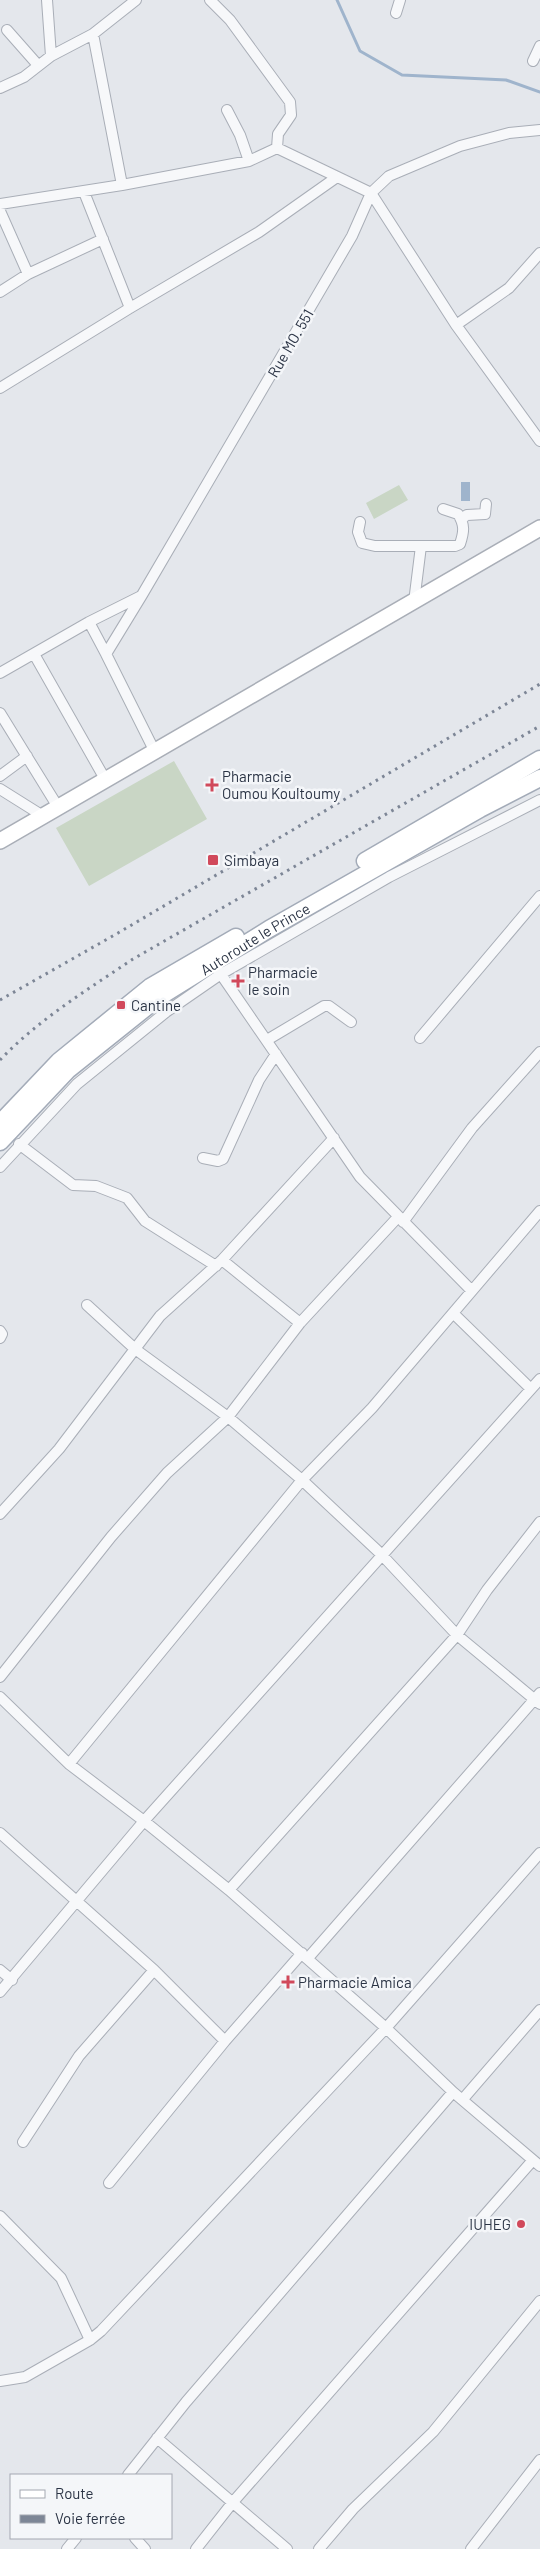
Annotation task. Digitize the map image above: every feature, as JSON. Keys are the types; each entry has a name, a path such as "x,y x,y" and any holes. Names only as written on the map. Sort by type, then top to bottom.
{"main road":[{"name":"Autoroute le Prince","path":"0,1123 59,1061 150,987 540,759"},
{"name":"Autoroute le Prince","path":"0,1142 68,1070 158,998 217,968 386,870 480,808 540,778"}],"street":[{"path":"47,0 51,56"},
{"path":"0,88 24,77 38,64 93,34 136,0"},
{"path":"210,0 230,20 290,102 291,115 278,134 277,148"},
{"path":"396,13 400,0"},
{"path":"7,30 38,64"},
{"path":"93,34 122,185"},
{"path":"533,62 540,46"},
{"path":"227,110 240,135 249,161"},
{"path":"371,193 389,176 460,146 508,133 540,130"},
{"path":"0,204 84,192 249,161 277,148"},
{"path":"277,148 371,193 456,325 540,441"},
{"path":"0,388 259,232 337,177"},
{"path":"84,192 130,308"},
{"name":"Rue MO. 551","path":"106,654 352,236 371,193"},
{"path":"0,211 28,274"},
{"path":"0,292 28,274 103,239"},
{"path":"456,325 509,288 540,253"},
{"path":"461,519 467,515 485,514 486,504"},
{"path":"360,522 358,532 362,543 375,546 456,546 460,544 464,531 461,519 458,514 444,509"},
{"path":"0,842 105,779 155,752 540,528"},
{"path":"414,602 421,546"},
{"path":"0,673 88,622 142,595"},
{"path":"88,622 155,752"},
{"path":"34,654 105,779"},
{"path":"0,712 58,807"},
{"path":"0,776 27,756"},
{"path":"0,788 43,816"},
{"path":"386,870 540,800"},
{"path":"420,1038 540,896"},
{"path":"0,1167 19,1144 77,1084 217,968 360,1177 400,1220 471,1290"},
{"path":"266,1040 324,1006 329,1006 351,1022"},
{"path":"0,1676 110,1537 167,1473 228,1417 300,1323 400,1220 472,1128 540,1052"},
{"path":"203,1158 218,1161 223,1159 258,1080 276,1054"},
{"path":"0,1514 59,1449 160,1316 219,1263 334,1138"},
{"path":"19,1144 73,1185 96,1186 127,1198 145,1221 219,1263 300,1323"},
{"path":"69,1764 302,1480 372,1408 540,1211"},
{"path":"87,1305 134,1349 228,1417 302,1480 381,1554 457,1635 538,1699 226,2041 109,2183"},
{"path":"452,1313 531,1389"},
{"path":"0,1331 2,1334 0,1338"},
{"path":"0,1992 144,1821 381,1554 540,1379"},
{"path":"229,1890 457,1635 487,1590 540,1522"},
{"path":"0,1696 69,1764 144,1821 229,1890 536,2163 233,2502 196,2549"},
{"path":"0,1833 154,1970 226,2041"},
{"path":"0,2381 25,2377 90,2340 386,2028 540,1853"},
{"path":"0,1970 12,1980"},
{"path":"23,2142 79,2056 154,1970"},
{"path":"463,2100 540,2010"},
{"path":"129,2474 192,2394 454,2092"},
{"path":"0,2216 61,2278 90,2340"},
{"path":"319,2549 353,2509 433,2432 540,2301"},
{"path":"157,2438 287,2549"},
{"path":"471,2549 540,2460"},
{"path":"67,2549 75,2539"},
{"path":"136,2539 145,2549"}],"green space":[{"path":"399,485 408,500 374,519 366,503"},
{"path":"174,761 207,819 89,886 56,828"}],"water":[{"path":"461,482 470,482 470,501 461,501"}],"waterway":[{"path":"337,0 360,51 402,75 506,80 540,92"}],"railway":[{"path":"0,1000 118,933 540,684"},
{"path":"0,1060 47,1019 133,959 540,726"}],"place":[{"name":"Pharmacie Oumou Koultoumy","path":"212,785"},
{"name":"Simbaya","path":"213,860"},
{"name":"Pharmacie le soin","path":"238,981"},
{"name":"Cantine","path":"121,1005"},
{"name":"Pharmacie Amica","path":"288,1982"},
{"name":"IUHEG","path":"521,2224"}]}
